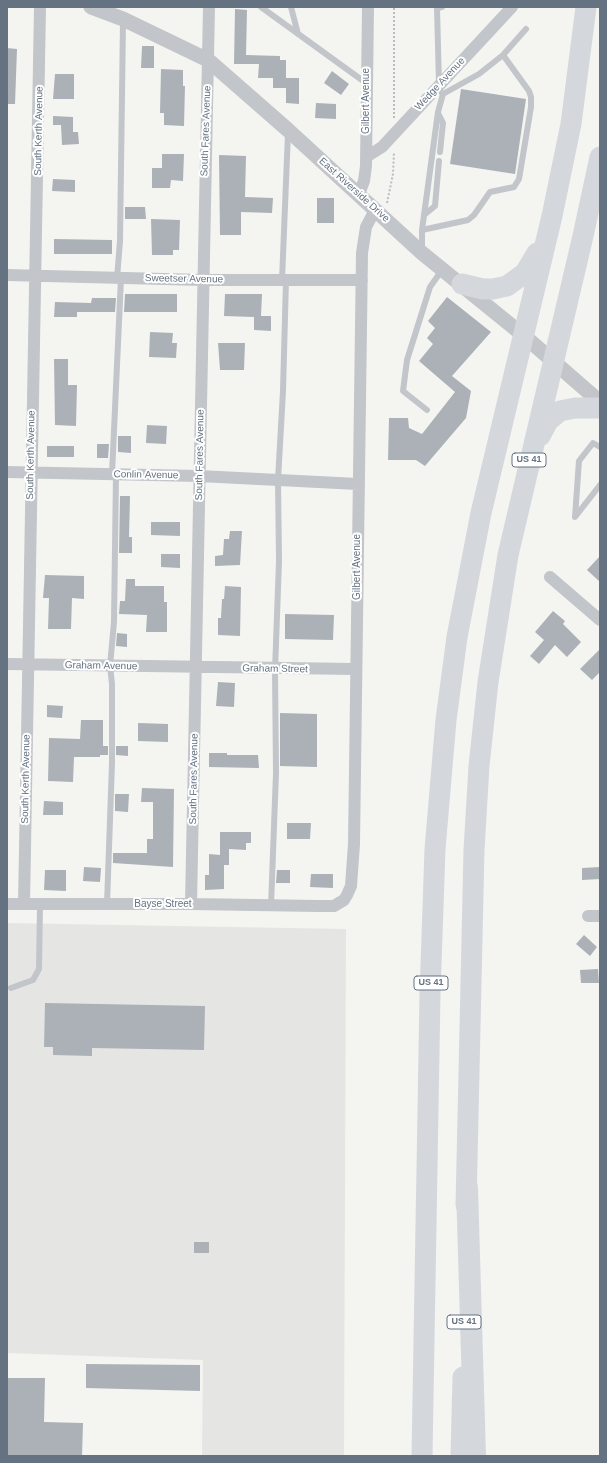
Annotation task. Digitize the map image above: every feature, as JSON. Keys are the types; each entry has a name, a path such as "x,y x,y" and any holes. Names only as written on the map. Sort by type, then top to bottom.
{"highway":[{"name":"US 41","path":"422,1456 430,994 435,849 441,760 457,637 464,596 481,513 552,216 571,124 586,7"},
{"name":"US 41","path":"462,1456 466,1188 474,850 479,766 496,624 508,555 524,480 600,157"},
{"path":"462,284 493,290 507,286 522,278 533,262 552,216"},
{"path":"524,480 542,431 554,414 560,411 575,408 600,408"},
{"path":"466,1188 475,1456"}],"street":[{"name":"South Kerth Avenue","path":"24,904 27,665 36,276 40,7"},
{"name":"East Riverside Drive","path":"91,7 123,19 208,60 359,194 422,253 462,284 553,360 600,402"},
{"name":"South Fares Avenue","path":"191,904 209,7"},
{"name":"Gilbert Avenue","path":"359,194 364,181 366,157 368,7"},
{"name":"Wedge Avenue","path":"366,157 382,146 439,89 512,7"},
{"name":"Gilbert Avenue","path":"320,906 334,906 344,900 351,886 354,850 355,670 362,280 366,227 379,213"},
{"name":"Sweetser Avenue","path":"7,275 203,280 362,280"},
{"name":"Conlin Avenue","path":"7,472 199,476 358,484"},
{"path":"550,577 600,620"},
{"name":"Graham Avenue","path":"7,664 195,667"},
{"name":"Graham Street","path":"195,667 275,670 355,670"},
{"name":"Bayse Street","path":"7,904 320,906"}],"lane":[{"path":"261,7 366,83"},
{"path":"291,7 298,34"},
{"path":"422,253 422,230 438,112 439,7"},
{"path":"107,904 112,763 112,684 110,666 114,622 114,474 120,241 123,19"},
{"path":"439,89 479,74 503,55 526,29"},
{"path":"422,230 468,220 474,216 490,192 514,187 518,179 531,108 531,97 529,91 503,55"},
{"path":"438,112 443,123 440,152"},
{"path":"271,906 276,773 275,670 279,560 278,480 283,390 288,130"},
{"path":"424,215 435,206 439,161"},
{"path":"427,410 403,390 407,360 430,287 443,269"},
{"path":"600,447 594,443 579,461 575,517 600,485"},
{"path":"11,988 33,980 39,969 40,904"}],"path":[{"path":"394,7 394,122"},
{"path":"379,213 387,204 393,174 394,147"}],"shaded area":[{"path":"7,923 346,929 344,1456 202,1456 203,1360 7,1353"}],"building":[{"path":"235,9 247,10 246,55 280,56 280,60 286,60 286,78 299,78 299,104 286,103 286,88 273,88 273,78 258,78 259,64 234,64"},
{"path":"142,46 154,46 154,68 141,68"},
{"path":"7,48 17,49 15,104 7,104"},
{"path":"161,69 183,70 183,86 185,86 184,126 164,125 164,113 160,113"},
{"path":"332,71 349,84 341,95 324,83"},
{"path":"55,74 74,74 74,99 53,99"},
{"path":"461,89 526,99 515,174 450,164"},
{"path":"316,103 336,104 336,119 315,118"},
{"path":"53,116 73,117 73,132 78,132 79,144 62,145 61,125 53,125"},
{"path":"162,154 184,154 183,181 171,180 170,188 152,188 152,168 162,168"},
{"path":"219,155 246,156 245,197 273,198 272,213 241,212 241,235 220,235"},
{"path":"53,179 75,180 75,192 52,191"},
{"path":"317,198 334,198 334,223 317,223"},
{"path":"125,207 145,207 146,219 125,219"},
{"path":"151,219 180,220 179,250 173,250 173,255 152,255"},
{"path":"54,239 112,240 112,254 54,254"},
{"path":"125,294 177,294 177,312 124,312"},
{"path":"225,294 262,294 261,316 271,316 271,331 254,330 254,317 224,316"},
{"path":"447,297 491,332 452,376 471,391 466,418 425,466 416,460 388,460 389,418 408,418 409,428 422,434 455,392 419,361 433,344 427,338 435,328 428,321"},
{"path":"92,298 116,298 115,312 77,312 77,317 54,317 55,302 91,303"},
{"path":"150,332 173,333 172,343 177,343 176,358 149,357"},
{"path":"218,343 245,343 244,370 220,370"},
{"path":"54,359 68,359 68,385 77,385 76,426 55,425"},
{"path":"147,425 167,426 166,444 146,443"},
{"path":"118,436 131,436 131,453 118,452"},
{"path":"97,444 109,444 108,458 97,458"},
{"path":"47,446 74,446 74,457 47,457"},
{"path":"120,496 130,496 129,537 132,537 132,553 119,553"},
{"path":"151,522 180,522 180,536 151,535"},
{"path":"230,531 242,531 240,565 215,566 215,556 223,555 224,539 229,539"},
{"path":"161,554 180,554 180,568 161,567"},
{"path":"600,556 600,582 587,570"},
{"path":"45,575 84,576 84,599 72,598 71,629 48,629 49,598 43,598"},
{"path":"126,579 135,579 135,586 164,586 164,602 167,602 167,632 146,632 147,615 119,614 120,601 125,601"},
{"path":"225,586 241,587 240,636 218,635 218,618 221,618 222,599 224,599"},
{"path":"553,611 565,621 563,624 581,642 567,657 555,645 539,664 530,656 544,640 535,632"},
{"path":"285,614 334,615 333,640 285,639"},
{"path":"117,633 127,634 127,647 116,646"},
{"path":"600,649 600,672 592,680 580,669"},
{"path":"218,682 235,683 234,707 216,706"},
{"path":"47,705 63,706 62,718 47,717"},
{"path":"280,713 317,714 317,767 280,766"},
{"path":"81,720 103,720 103,746 108,746 108,755 100,755 100,757 74,757 73,782 48,781 49,738 80,739"},
{"path":"138,723 168,724 168,742 138,741"},
{"path":"116,746 128,746 128,756 116,755"},
{"path":"209,753 227,753 227,755 258,755 259,768 209,767"},
{"path":"142,788 174,789 173,867 113,863 113,853 147,853 147,839 153,839 153,802 141,802"},
{"path":"115,794 129,794 128,812 115,811"},
{"path":"44,801 63,802 63,815 43,815"},
{"path":"287,823 311,823 310,839 287,839"},
{"path":"220,832 251,832 251,843 246,843 246,850 229,849 229,865 224,865 224,889 205,890 205,875 209,875 209,854 220,855"},
{"path":"84,867 101,868 100,882 83,881"},
{"path":"600,867 600,879 582,880 582,868"},
{"path":"45,870 66,870 66,891 44,890"},
{"path":"277,870 290,870 290,883 276,883"},
{"path":"311,874 333,874 333,888 310,887"},
{"path":"584,935 597,947 590,956 576,944"},
{"path":"598,969 599,983 581,983 580,970"},
{"path":"45,1003 205,1006 204,1050 92,1048 92,1056 53,1055 53,1047 44,1047"},
{"path":"194,1242 209,1242 209,1253 194,1253"},
{"path":"86,1364 200,1365 200,1391 86,1388"},
{"path":"7,1378 45,1378 44,1422 83,1423 82,1456 7,1456"}]}
